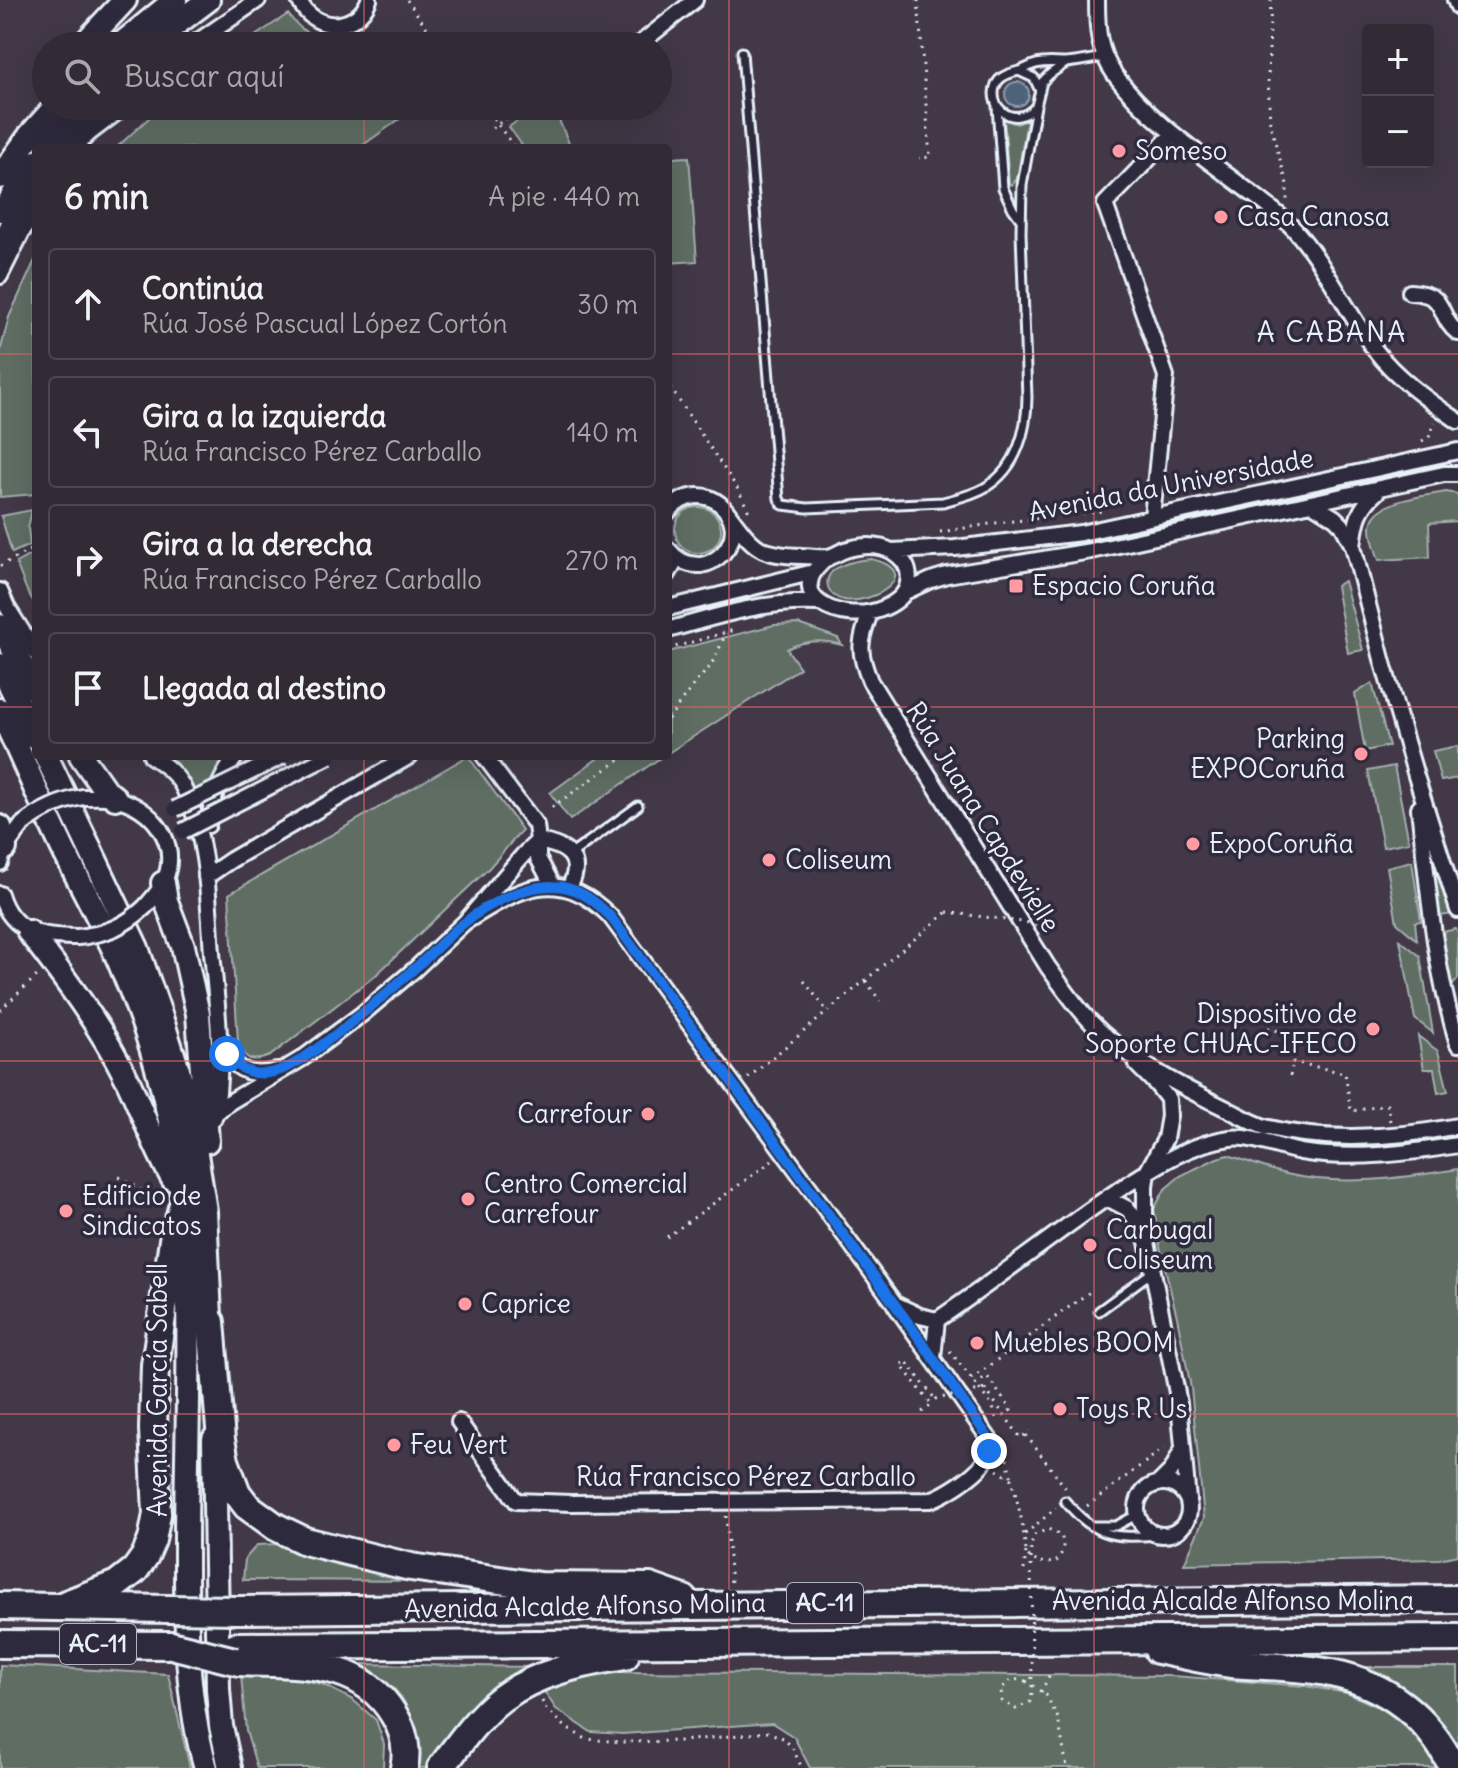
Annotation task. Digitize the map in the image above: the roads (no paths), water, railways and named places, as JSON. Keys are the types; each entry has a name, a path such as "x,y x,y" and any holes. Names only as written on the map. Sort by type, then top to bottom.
{"highway":[{"path":"61,1606 117,1584 135,1570 152,1540 157,1514 153,1429 155,1365 186,1210"},
{"path":"211,1322 225,1461 237,1493 247,1506 288,1534 319,1545 411,1567 540,1586 650,1587 702,1605"},
{"path":"1411,1599 1458,1584"},
{"name":"Avenida Alcalde Alfonso Molina","path":"1,1604 238,1610 1458,1599"},
{"name":"Avenida Alcalde Alfonso Molina","path":"236,1654 690,1643 1414,1637 1458,1640"},
{"path":"1100,1639 1227,1663 1330,1673 1361,1682 1390,1695 1419,1718 1438,1741 1453,1768"},
{"path":"441,1768 467,1734 502,1698 547,1674 591,1662 690,1643"},
{"name":"AC-11","path":"0,1644 171,1645 236,1654"},
{"path":"236,1654 318,1666 344,1672 367,1683 385,1699 397,1719 405,1740 404,1768"}],"main road":[{"path":"95,32 125,0"},
{"path":"136,32 175,0"},
{"path":"166,32 208,0"},
{"path":"0,170 32,115"},
{"path":"0,177 44,120"},
{"path":"50,144 70,120"},
{"path":"72,144 100,120"},
{"path":"0,219 32,167"},
{"path":"0,251 15,219 32,194"},
{"path":"0,626 32,682"},
{"path":"0,665 32,729"},
{"name":"Avenida García Sabell","path":"0,710 132,992 159,1076 177,1157 211,1322 218,1689 221,1726 230,1768"},
{"name":"Avenida García Sabell","path":"48,760 137,948 190,1116 186,1210 186,1576 189,1678 195,1725 206,1768"},
{"path":"84,760 105,790 115,798"},
{"path":"163,883 166,901 183,946 198,1014 207,1140 186,1210"},
{"path":"23,927 54,963 99,1027 126,1077 186,1210"},
{"path":"218,1689 241,1768"}],"street":[{"path":"211,32 258,0"},
{"path":"299,0 315,20 334,25 353,20 361,14 369,0"},
{"path":"655,32 695,0"},
{"path":"1097,0 1099,39 1104,57 1126,89 1173,134 1286,222 1323,267 1376,350 1398,374 1458,421"},
{"path":"1455,0 1458,7"},
{"path":"85,144 106,120"},
{"path":"1152,517 1166,376 1105,204 1173,134"},
{"path":"0,276 32,216"},
{"path":"1410,292 1424,293 1438,300 1458,333"},
{"name":"Avenida da Universidade","path":"891,551 955,548 1081,533 1458,451"},
{"name":"Avenida da Universidade","path":"905,592 947,575 1091,551 1444,474 1458,474"},
{"path":"1353,546 1355,525 1363,505 1380,489"},
{"path":"672,508 688,496 711,498 721,504 747,538 764,551 780,556 829,557"},
{"path":"1313,504 1335,518 1353,546 1383,663 1458,910"},
{"path":"672,553 688,564 699,565 721,556 732,536 728,513"},
{"path":"672,629 786,602 818,603 845,614 870,613 894,603 905,592 910,579 908,568 902,558 891,551 870,546 829,557 820,563 811,580 818,603"},
{"path":"672,607 814,572"},
{"path":"0,591 32,647"},
{"name":"Rúa Juana Capdevielle","path":"870,613 861,642 861,659 870,681 1048,967 1074,1003 1168,1099 1165,1139 1147,1172 1145,1232 1179,1403 1177,1446 1188,1500"},
{"path":"157,760 168,768 184,789 199,834 206,877 218,1020 215,1114 207,1140"},
{"path":"206,877 210,810 233,760"},
{"path":"2,846 23,824 53,805 97,796 115,798 141,810 160,812 175,809 275,760"},
{"path":"0,918 59,937 78,937 120,927 145,907 163,883 174,845 183,831 321,760"},
{"path":"206,877 403,760"},
{"path":"487,760 536,825 538,858 553,886"},
{"path":"1416,776 1432,925 1446,1007 1458,1044"},
{"path":"141,810 163,831 170,859"},
{"path":"538,841 549,843 570,855 575,862 576,869 569,888"},
{"path":"215,1114 289,1067 362,1014 465,922 538,841"},
{"path":"465,922 514,893 553,886 569,888 587,896 610,916 933,1357"},
{"path":"0,894 7,910 23,927"},
{"path":"1446,1007 1458,991"},
{"path":"218,1020 227,1054 241,1069 264,1074 289,1067"},
{"name":"Rúa Juana Capdevielle","path":"1102,1033 1148,1066 1262,1126 1298,1134 1338,1137 1408,1134 1458,1126"},
{"path":"933,1357 937,1320 1090,1205 1195,1147 1233,1138 1252,1139 1281,1149 1337,1156 1390,1154 1458,1145"},
{"path":"1107,1198 1128,1209 1145,1232"},
{"path":"895,1304 937,1320"},
{"name":"Rúa Francisco Pérez Carballo","path":"459,1422 516,1501 930,1500 965,1480 984,1463 990,1440 933,1357"},
{"path":"1158,1484 1172,1485 1188,1500 1188,1515 1181,1529 1174,1533 1159,1535 1145,1528 1137,1506 1144,1492 1172,1470 1177,1446"}],"lane":[{"path":"742,52 777,486 783,505 807,508 943,502 964,497 988,486 1007,467 1021,445 1027,421 1022,185 1042,82 1066,63"},
{"path":"1021,72 1035,64 1104,57"},
{"path":"1021,220 1003,188 994,91 1001,78 1014,71 1034,78 1040,91"},
{"path":"997,105 1002,111 1016,117 1036,106"},
{"path":"570,855 638,806"},
{"path":"1099,1311 1152,1272"},
{"path":"1068,1498 1090,1525 1109,1535 1159,1535"},
{"path":"1090,1525 1116,1526 1138,1514"}],"water":[{"path":"1017,82 1028,89 1029,94 1022,105 1017,106 1006,99 1005,94 1012,83"}],"place":[{"name":"Someso","path":"1119,151"},
{"name":"Casa Canosa","path":"1221,217"},
{"name":"Espacio Coruña","path":"1016,586"},
{"name":"Parking EXPOCoruña","path":"1361,754"},
{"name":"ExpoCoruña","path":"1193,844"},
{"name":"Coliseum","path":"769,860"},
{"name":"Dispositivo de Soporte CHUAC-IFECO","path":"1373,1029"},
{"name":"Carrefour","path":"648,1114"},
{"name":"Centro Comercial Carrefour","path":"468,1199"},
{"name":"Edificio de Sindicatos","path":"66,1211"},
{"name":"Carbugal Coliseum","path":"1090,1245"},
{"name":"Caprice","path":"465,1304"},
{"name":"Muebles BOOM","path":"977,1343"},
{"name":"Toys R Us","path":"1060,1409"},
{"name":"Feu Vert","path":"394,1445"}],"district":[{"name":"A CABANA","path":"1332,332"}]}
